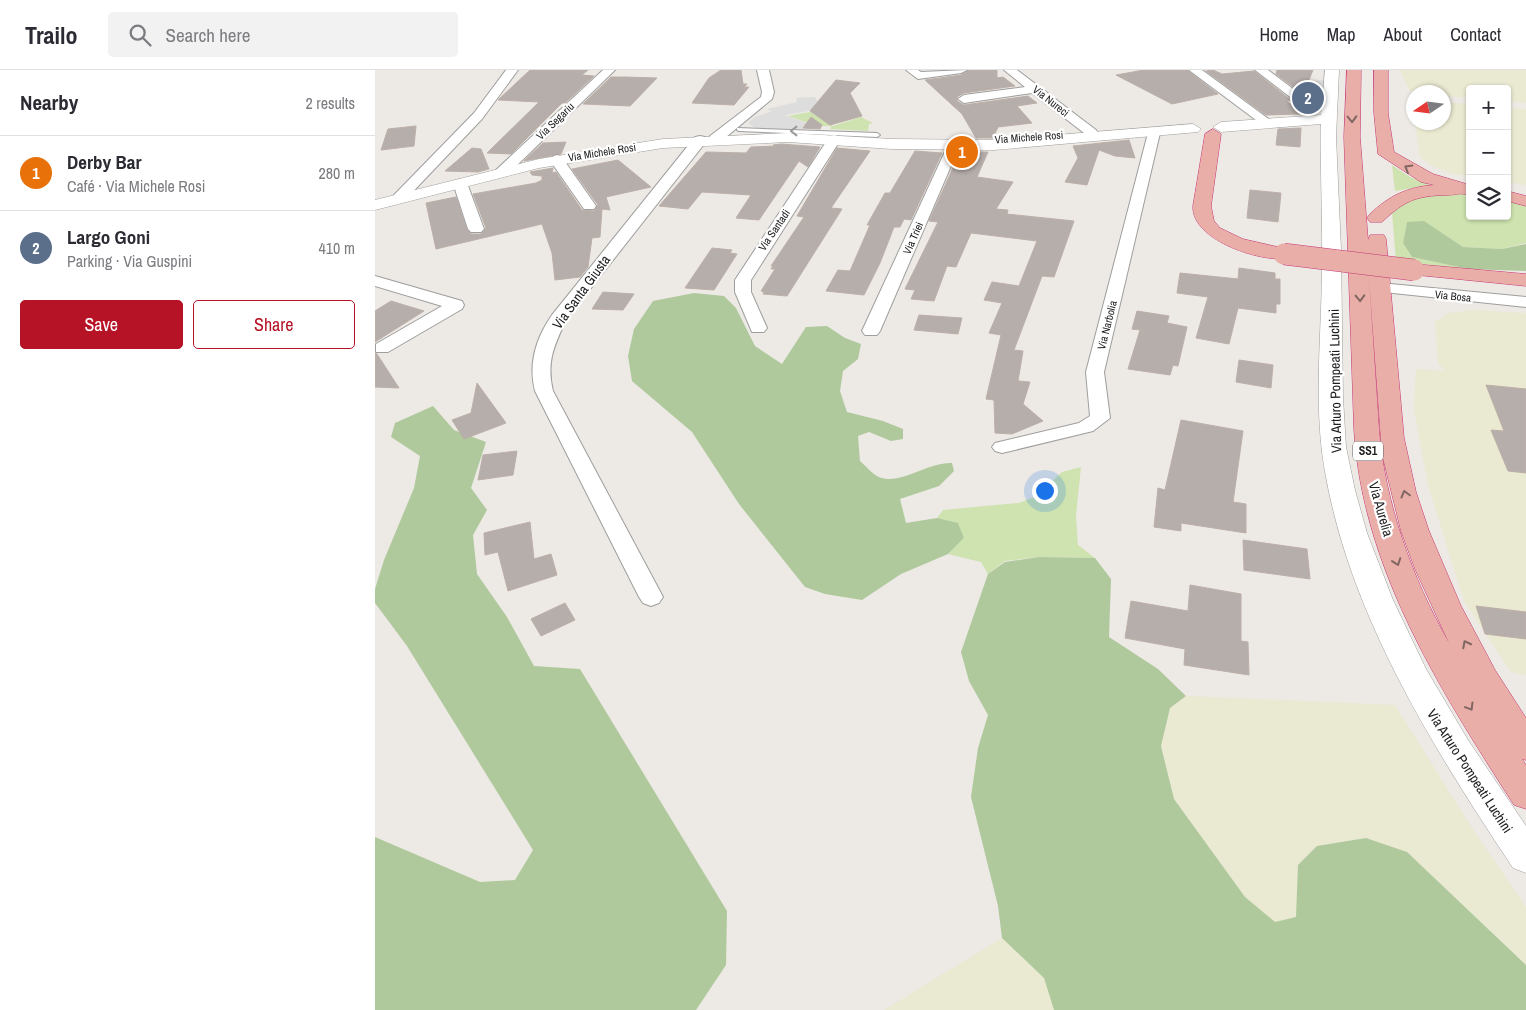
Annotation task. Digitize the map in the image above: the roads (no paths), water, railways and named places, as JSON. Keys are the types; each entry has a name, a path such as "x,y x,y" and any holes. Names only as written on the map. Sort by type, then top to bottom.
{"highway":[{"name":"Via Aurelia","path":"1354,70 1352,119 1363,365 1372,479 1398,564 1417,608 1459,689 1526,794"},
{"name":"Via Aurelia","path":"1369,70 1368,126 1376,218 1379,288 1394,454 1413,520 1447,606 1496,698 1526,746"},
{"path":"1376,218 1386,181 1386,154 1381,114 1381,70"},
{"path":"1217,130 1202,207 1203,219 1216,232 1231,241 1255,249 1284,254 1414,270 1526,280"},
{"path":"1386,154 1427,178 1466,189"},
{"path":"1376,218 1393,201 1407,195 1443,190 1466,190"},
{"path":"1511,197 1526,201"}],"street":[{"path":"399,198 478,116 512,70"},
{"name":"Via Segariu","path":"501,172 609,70"},
{"path":"750,121 767,97 763,70"},
{"path":"912,70 917,76 961,70"},
{"name":"Via Nureci","path":"1010,70 1092,133"},
{"path":"1195,70 1268,123"},
{"path":"1261,70 1307,104"},
{"name":"Via Arturo Pompeati Luchini","path":"1332,70 1329,119 1332,221 1333,408 1334,448 1342,494 1369,577 1412,674 1464,764 1526,856"},
{"path":"965,99 1035,88"},
{"path":"734,129 769,110"},
{"path":"1193,127 1204,134 1217,130 1268,123 1329,119"},
{"name":"Via Michele Rosi","path":"375,205 556,159 604,150 707,140 881,138 892,145 907,140 983,140 1193,127"},
{"name":"Via Michele Rosi","path":"907,140 954,145 1042,142 1154,133 1193,127"},
{"name":"Via Santa Giusta","path":"651,597 544,391 540,369 546,343 569,303 707,140 734,129"},
{"name":"Via Narbolia","path":"1003,447 1086,428 1097,422 1101,417 1095,372 1154,133"},
{"name":"Via Santadi","path":"758,328 742,290 744,277 835,139"},
{"name":"Via Triei","path":"871,331 954,145"},
{"path":"556,159 589,206"},
{"path":"460,183 477,229"},
{"path":"375,281 456,305 382,348"},
{"name":"Via Bosa","path":"1379,288 1526,302"}],"lane":[{"path":"734,129 881,138"}],"place":[{"name":"Largo Goni","path":"1308,98"},
{"name":"Derby Bar","path":"962,152"}]}
